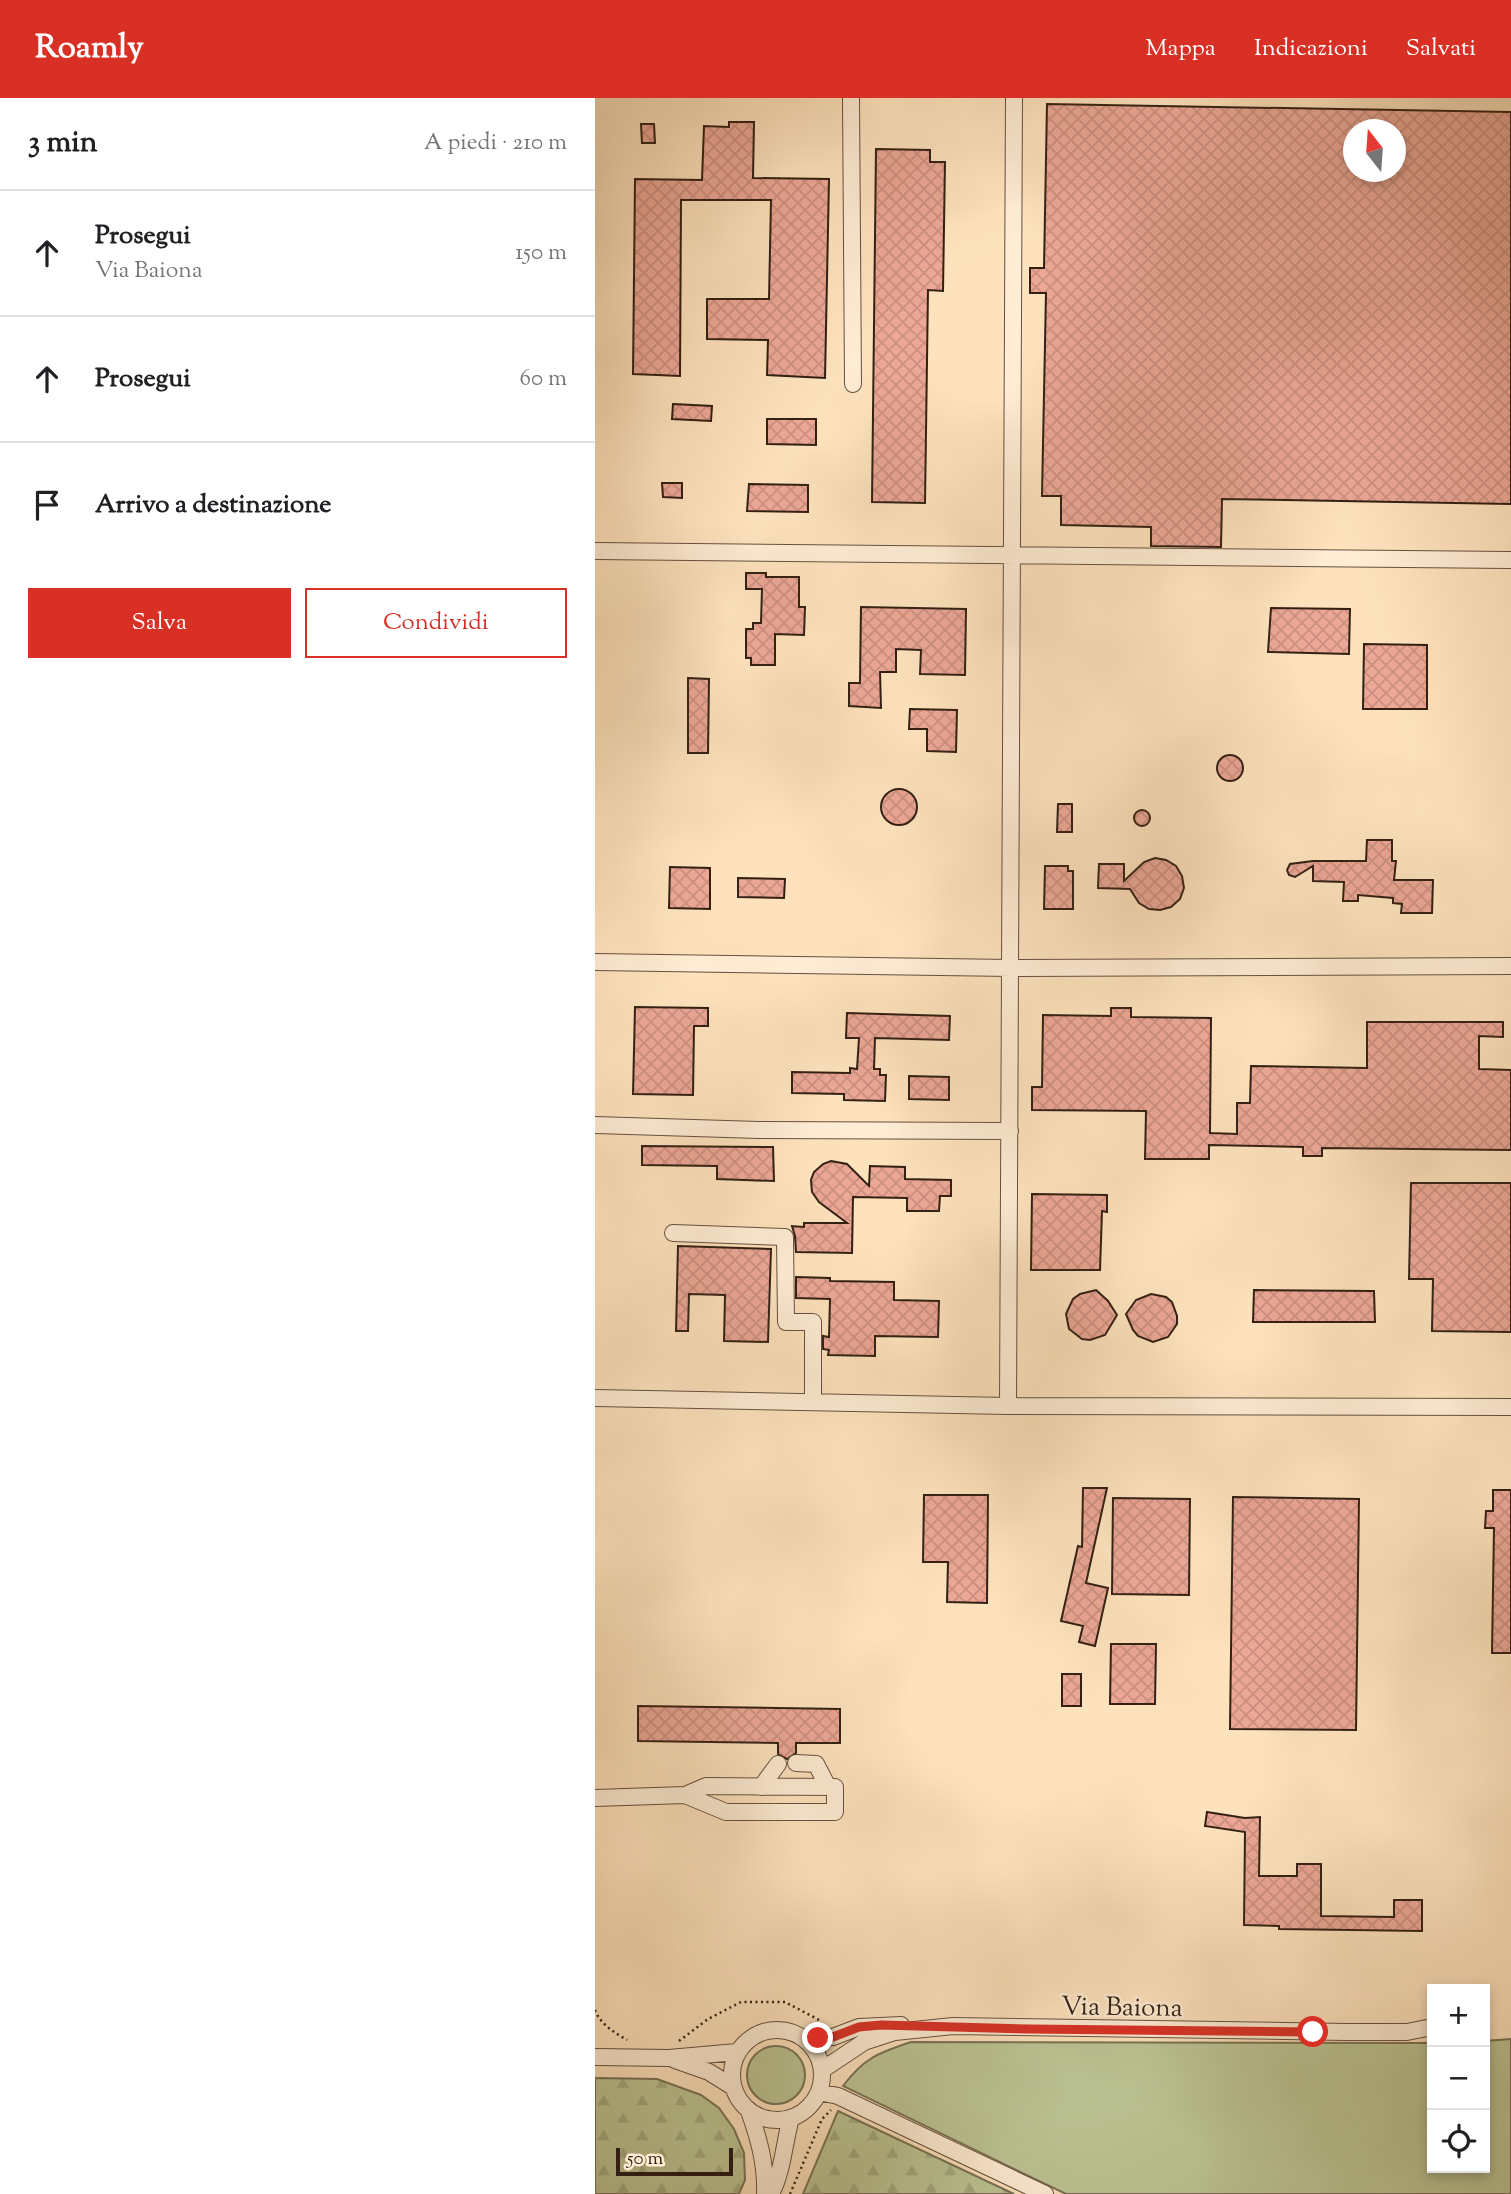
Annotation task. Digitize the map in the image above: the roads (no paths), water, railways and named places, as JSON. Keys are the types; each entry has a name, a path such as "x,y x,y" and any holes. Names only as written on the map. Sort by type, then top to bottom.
{"street":[{"path":"851,98 853,384"},
{"path":"1008,1406 1014,98"},
{"path":"595,551 1511,560"},
{"path":"595,962 1011,968 1511,966"},
{"path":"595,1125 759,1130 1010,1131"},
{"path":"673,1233 785,1237 786,1322 813,1322 813,1402"},
{"path":"595,1398 1008,1406 1511,1407"},
{"path":"796,1763 816,1764 828,1787"},
{"path":"761,1787 778,1764"},
{"path":"595,1798 685,1796 726,1812 835,1812 835,1787 706,1786 685,1796"},
{"path":"803,2038 833,2037 859,2027 881,2025 953,2026"},
{"name":"Via Baiona","path":"822,2070 864,2042 895,2032 953,2026 1346,2032 1407,2032 1427,2028"},
{"path":"749,2111 773,2120 791,2118 811,2105 819,2092 822,2070 819,2058 803,2038 790,2031 775,2029 760,2033 747,2040 737,2052 733,2063 733,2087 749,2111 761,2145 765,2194"},
{"path":"595,2056 668,2050 737,2052"},
{"path":"668,2050 733,2087"},
{"path":"819,2092 838,2096 1045,2194"},
{"path":"772,2194 778,2181 784,2141 791,2118"}]}
